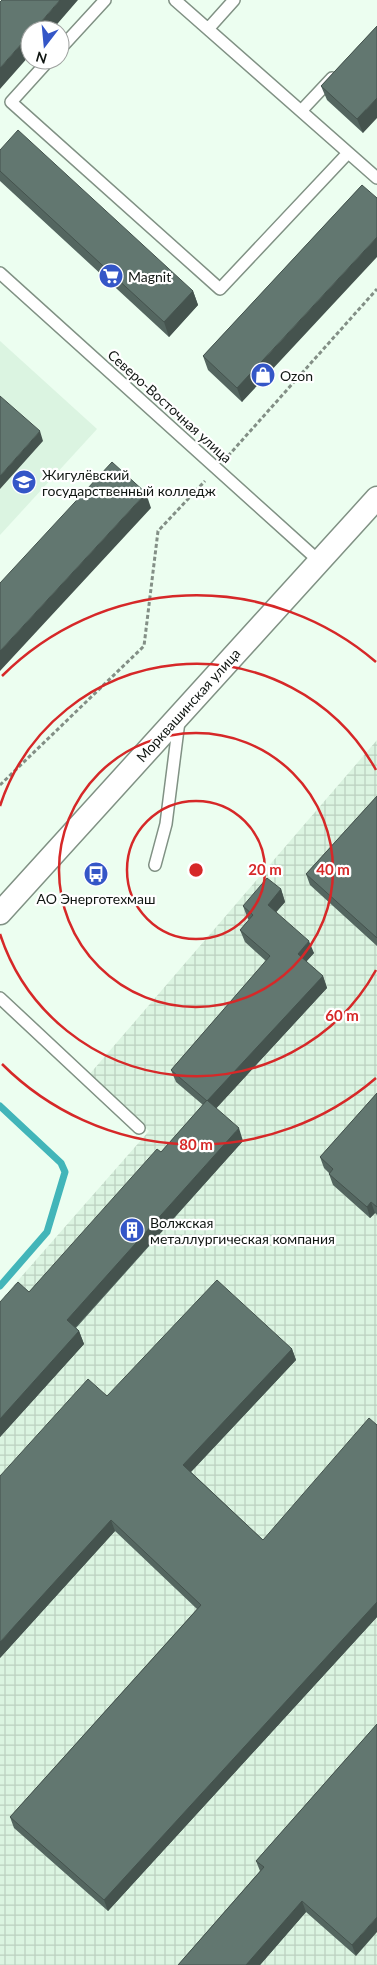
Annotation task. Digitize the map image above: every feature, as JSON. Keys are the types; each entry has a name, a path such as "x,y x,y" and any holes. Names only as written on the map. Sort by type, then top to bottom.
{"street":[{"name":"Морквашинская улица","path":"0,913 377,498"}],"lane":[{"path":"70,38 105,0"},
{"path":"175,0 377,178"},
{"path":"208,29 234,0"},
{"path":"41,70 11,102 220,289 348,153"},
{"path":"302,111 339,70"},
{"name":"Северо-Восточная улица","path":"0,273 319,561"},
{"path":"155,865 166,824 180,714"},
{"path":"0,998 139,1128"}],"path":[{"path":"0,785 144,646 158,531 377,289"}],"shaded area":[{"name":"Жигулёвский государственный колледж","path":"0,341 97,429 0,535"},
{"path":"377,740 377,1965 0,1965 0,1301 149,1131 88,1076"}],"building":[{"path":"2,0 60,0 43,20 20,20 20,45 0,68 0,2"},
{"path":"377,26 377,98 357,119 321,86"},
{"path":"18,130 193,291 164,322 0,171 0,150"},
{"path":"362,185 377,198 377,237 237,388 203,356"},
{"path":"0,396 40,431 0,476"},
{"path":"112,462 146,493 0,651 0,583"},
{"path":"377,796 377,938 306,874"},
{"path":"267,878 281,889 268,905 309,941 298,954 323,976 207,1101 171,1070 270,956 240,930 253,915 243,906"},
{"path":"377,1093 377,1207 371,1202 367,1207 329,1174 333,1169 320,1157"},
{"name":"Волжская металлургическая компания","path":"207,1100 239,1128 67,1320 79,1331 0,1419 0,1302 18,1282 29,1292 157,1149 161,1152"},
{"path":"217,1280 292,1349 183,1465 263,1540 369,1418 377,1425 377,1602 104,1900 10,1817 201,1605 111,1520 0,1642 0,1476 88,1379 107,1396"},
{"path":"377,1724 377,1917 352,1945 302,1901 246,1965 178,1965 264,1867 256,1861"}],"waterway":[{"path":"0,1106 61,1163 65,1172 47,1232 0,1286"}],"place":[{"name":"Magnit","path":"111,276"},
{"name":"Ozon","path":"263,375"},
{"name":"Жигулёвский государственный колледж","path":"24,482"},
{"name":"АО Энерготехмаш","path":"96,874"},
{"name":"Волжская металлургическая компания","path":"132,1230"}]}
